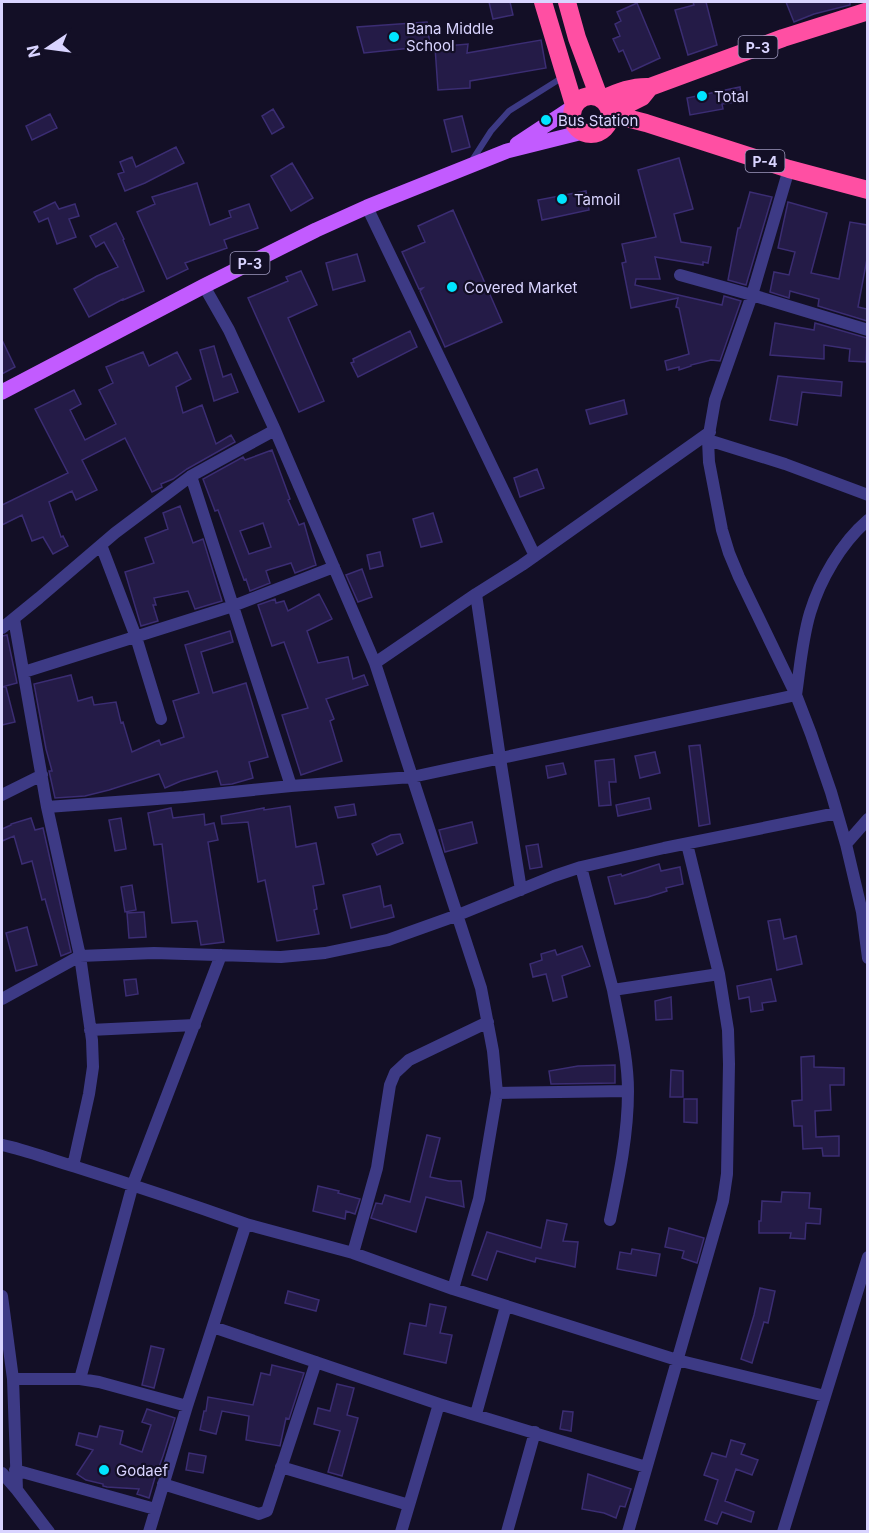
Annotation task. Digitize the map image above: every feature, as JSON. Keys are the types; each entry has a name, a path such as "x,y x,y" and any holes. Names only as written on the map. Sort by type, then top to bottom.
{"highway":[{"path":"543,2 574,106 573,122 579,130 593,134 605,111 577,38 567,2"},
{"name":"P-3","path":"605,111 642,98 650,87 783,38 867,11"},
{"path":"574,106 582,97 593,95 605,111"},
{"name":"P-4","path":"605,111 789,169 867,190"}],"main road":[{"name":"P-3","path":"507,151 574,106"},
{"name":"P-3","path":"2,392 204,286 367,207 507,151 583,132"}],"street":[{"path":"789,169 752,295 715,400 709,436 709,462 716,504 729,553 812,734 846,844 862,912 867,958"},
{"path":"367,207 535,556"},
{"path":"680,275 867,330"},
{"path":"204,286 229,330 275,430 375,663 481,988 493,1051 497,1093 479,1199 453,1289"},
{"path":"2,627 101,545 191,476 275,430"},
{"path":"375,663 709,436"},
{"path":"709,436 867,495"},
{"path":"191,476 291,786"},
{"path":"796,695 806,628 817,593 849,538 867,520"},
{"path":"101,545 136,637 162,719"},
{"path":"24,672 233,606 334,567"},
{"path":"477,594 521,890"},
{"path":"14,619 47,807 80,956 90,1030 93,1067 73,1166"},
{"path":"47,807 412,777 796,695"},
{"path":"2,795 42,775"},
{"path":"2,999 80,956 154,953 281,957 325,953 388,940 581,867 837,813"},
{"path":"846,844 867,819"},
{"path":"628,1532 723,1201 727,1174 728,1030 719,974 687,844"},
{"path":"581,867 613,990 625,1050 628,1091 624,1157 610,1220"},
{"path":"80,1379 133,1184 221,955"},
{"path":"613,990 719,974"},
{"path":"352,1253 377,1168 390,1085 395,1073 409,1060 488,1022"},
{"path":"90,1030 195,1025"},
{"path":"497,1093 628,1091"},
{"path":"2,1145 25,1149 246,1224 352,1253 453,1289 677,1360 825,1396"},
{"path":"149,1532 246,1224"},
{"path":"783,1532 867,1257"},
{"path":"2,1296 13,1379 17,1490"},
{"path":"476,1414 506,1306"},
{"path":"213,1327 439,1404 646,1467"},
{"path":"163,1484 259,1514 267,1511 316,1362"},
{"path":"13,1379 80,1379 187,1406"},
{"path":"401,1532 439,1404"},
{"path":"507,1532 535,1432"},
{"path":"282,1467 409,1505"},
{"path":"15,1470 156,1509"},
{"path":"2,1473 49,1532"}],"lane":[{"path":"468,167 491,131 509,111 566,75"}],"building":[{"path":"489,2 510,2 513,15 493,19"},
{"path":"693,2 706,2 717,45 688,55 675,10 694,5"},
{"path":"786,2 850,2 850,5 814,14 794,22"},
{"path":"637,3 660,58 632,71 623,50 619,52 613,39 620,36 615,24 621,21 617,12"},
{"name":"Bana Middle School","path":"427,22 430,46 364,53 357,27"},
{"path":"541,40 546,68 470,81 470,88 438,90 435,47 468,44 467,53"},
{"path":"740,87 742,101 722,104 723,109 690,115 687,98"},
{"path":"273,109 284,127 272,134 262,116"},
{"path":"50,114 57,128 32,140 26,126"},
{"path":"462,116 470,147 452,152 444,120"},
{"path":"176,147 184,163 125,191 118,174 124,172 120,162 132,157 136,167"},
{"path":"679,158 693,209 674,214 681,242 711,247 708,263 703,262 703,265 655,257 660,279 636,279 635,285 722,305 724,296 741,301 720,361 711,360 679,370 679,367 667,370 665,361 689,354 679,308 676,307 678,298 631,308 622,263 626,262 622,244 656,237 638,170"},
{"path":"292,163 313,198 291,211 271,176"},
{"path":"197,183 210,225 231,217 229,211 249,204 258,228 224,240 227,248 185,263 188,269 167,279 137,212 155,204 152,197"},
{"path":"586,191 589,210 542,220 538,200"},
{"path":"750,192 772,197 746,285 728,280 738,228 740,228"},
{"path":"55,202 59,209 75,204 79,216 69,219 76,237 57,244 48,218 39,222 34,212"},
{"path":"788,202 827,213 811,273 839,279 850,222 867,225 867,259 858,307 867,309 867,321 818,306 819,299 790,291 789,298 770,292 774,272 789,275 795,252 778,248"},
{"name":"Covered Market","path":"453,210 502,322 445,347 420,291 423,288 419,289 402,252 425,242 418,226"},
{"path":"116,223 144,291 89,317 74,289 118,267 104,242 96,247 90,236"},
{"path":"357,254 365,281 333,290 326,263"},
{"path":"301,271 317,305 288,318 324,401 299,412 248,298 288,281 286,277"},
{"path":"775,323 814,330 815,323 867,338 866,362 849,361 850,349 824,345 824,359 770,355"},
{"path":"410,331 417,347 358,377 351,363 354,362 353,359"},
{"path":"2,340 15,367 2,374"},
{"path":"214,346 223,377 231,374 238,392 214,401 200,350"},
{"path":"143,352 149,366 177,352 191,379 176,387 183,413 202,405 216,444 231,435 235,442 161,484 162,487 152,492 125,438 82,460 97,490 76,500 72,491 49,502 61,537 63,536 68,546 53,554 43,537 32,541 22,515 2,525 2,505 68,473 35,409 74,390 81,404 70,410 85,440 116,424 99,390 113,383 106,367"},
{"path":"778,376 842,382 841,396 802,392 797,425 770,420"},
{"path":"624,400 627,414 590,424 586,410"},
{"path":"272,450 290,499 288,500 299,525 304,523 316,565 295,573 291,563 268,570 266,571 270,583 250,591 218,510 215,511 203,479 243,457 245,460","holes":["263,523 271,547 249,554 240,531"]},
{"path":"537,469 544,488 520,497 514,478"},
{"path":"180,506 193,543 203,539 222,601 195,609 188,591 154,598 156,605 153,605 158,621 141,626 125,572 154,563 145,538 168,529 163,513"},
{"path":"433,513 442,542 421,547 413,519"},
{"path":"380,552 383,566 370,569 367,555"},
{"path":"362,569 372,597 358,602 346,575"},
{"path":"319,594 332,619 307,631 318,663 348,657 353,679 364,675 368,685 326,699 334,719 330,721 342,761 301,775 282,715 308,708 284,642 272,646 258,605 275,599 276,603 284,601 288,611"},
{"path":"230,631 233,642 201,652 213,693 246,683 268,757 249,762 253,778 221,785 217,771 165,788 159,774 85,796 55,798 49,771 52,771 34,684 71,675 78,701 92,697 94,705 116,702 132,752 159,740 161,745 184,737 173,701 199,693 185,645"},
{"path":"7,635 17,683 2,687 2,636"},
{"path":"2,687 6,687 15,722 2,725"},
{"path":"700,745 710,824 699,826 689,746"},
{"path":"655,752 660,773 640,778 635,756"},
{"path":"614,759 616,782 609,782 611,805 599,806 595,761"},
{"path":"563,763 566,774 548,778 546,766"},
{"path":"649,798 651,809 618,816 616,805"},
{"path":"354,804 356,815 338,818 335,807"},
{"path":"290,806 296,847 316,843 324,884 313,886 317,909 314,910 319,934 277,941 265,880 258,882 248,822 222,824 221,816"},
{"path":"171,808 173,818 204,814 205,825 214,823 218,840 208,842 224,942 201,945 197,921 172,923 162,844 154,845 148,813"},
{"path":"31,818 35,830 43,828 71,952 61,956 45,899 42,900 32,861 22,864 14,836 2,841 2,829"},
{"path":"121,818 126,849 115,851 109,820"},
{"path":"472,822 477,843 445,852 439,830"},
{"path":"400,834 403,843 377,855 372,844 391,835"},
{"path":"538,844 542,867 530,869 526,846"},
{"path":"659,864 661,871 680,867 683,884 666,888 667,891 648,897 615,904 608,877 621,874 622,876"},
{"path":"132,885 136,910 125,912 121,887"},
{"path":"380,886 384,907 391,905 394,917 351,928 343,895"},
{"path":"144,912 146,937 129,938 127,913"},
{"path":"780,919 784,939 796,936 802,964 777,970 768,921"},
{"path":"27,927 37,965 16,971 6,933"},
{"path":"582,946 590,966 562,976 567,997 553,1001 546,974 533,977 530,964 542,960 541,954 555,950 557,955"},
{"path":"136,979 138,994 126,996 124,980"},
{"path":"771,979 776,1001 762,1003 763,1010 751,1012 749,997 739,999 737,986"},
{"path":"671,997 672,1019 656,1020 655,1001"},
{"path":"814,1056 814,1067 844,1068 844,1085 830,1085 831,1110 815,1111 816,1137 839,1136 839,1156 823,1156 822,1148 803,1149 802,1126 794,1126 792,1101 802,1100 801,1057"},
{"path":"615,1065 615,1083 551,1084 549,1071 578,1066"},
{"path":"671,1070 683,1071 683,1097 670,1097"},
{"path":"684,1099 697,1099 697,1123 684,1122"},
{"path":"427,1135 440,1138 430,1177 461,1181 464,1207 426,1197 416,1232 371,1218 376,1203 382,1204 385,1195 410,1202"},
{"path":"318,1186 360,1199 355,1214 346,1211 345,1219 313,1211"},
{"path":"782,1192 810,1193 809,1208 821,1209 820,1224 806,1223 805,1239 790,1238 791,1233 759,1233 762,1201 781,1202"},
{"path":"547,1220 567,1224 563,1241 578,1242 575,1267 536,1258 535,1262 497,1251 487,1280 472,1275 487,1232 541,1248"},
{"path":"669,1228 704,1238 697,1263 682,1258 684,1251 665,1247"},
{"path":"632,1249 660,1254 656,1276 617,1269 620,1252 631,1254"},
{"path":"760,1288 775,1291 768,1323 764,1322 752,1363 741,1359"},
{"path":"288,1291 319,1300 316,1311 285,1303"},
{"path":"430,1304 446,1307 440,1333 452,1335 446,1363 404,1354 410,1323 426,1326"},
{"path":"151,1346 164,1349 154,1388 142,1385"},
{"path":"272,1365 304,1373 289,1419 286,1418 280,1446 246,1440 249,1416 222,1411 216,1434 200,1430 208,1397 253,1405 261,1373 270,1375"},
{"path":"337,1384 354,1388 347,1415 358,1418 342,1476 328,1472 340,1431 314,1424 318,1408 330,1411"},
{"path":"147,1409 175,1418 149,1498 137,1494 139,1489 107,1487 86,1480 77,1474 93,1450 76,1445 79,1433 97,1437 100,1426 123,1431 120,1444 142,1452 151,1425 142,1422"},
{"path":"563,1411 573,1412 571,1431 560,1429"},
{"path":"731,1440 745,1444 741,1454 758,1460 752,1475 736,1469 725,1501 754,1512 751,1522 722,1512 717,1524 705,1520 718,1480 704,1475 712,1453 726,1457"},
{"path":"189,1453 206,1456 203,1473 186,1470"},
{"path":"588,1474 631,1489 625,1507 620,1506 616,1518 582,1509"}],"place":[{"name":"Bana Middle School","path":"394,37"},
{"name":"Total","path":"702,96"},
{"name":"Bus Station","path":"546,120"},
{"name":"Tamoil","path":"562,199"},
{"name":"Covered Market","path":"452,287"},
{"name":"Godaef","path":"104,1470"}]}
